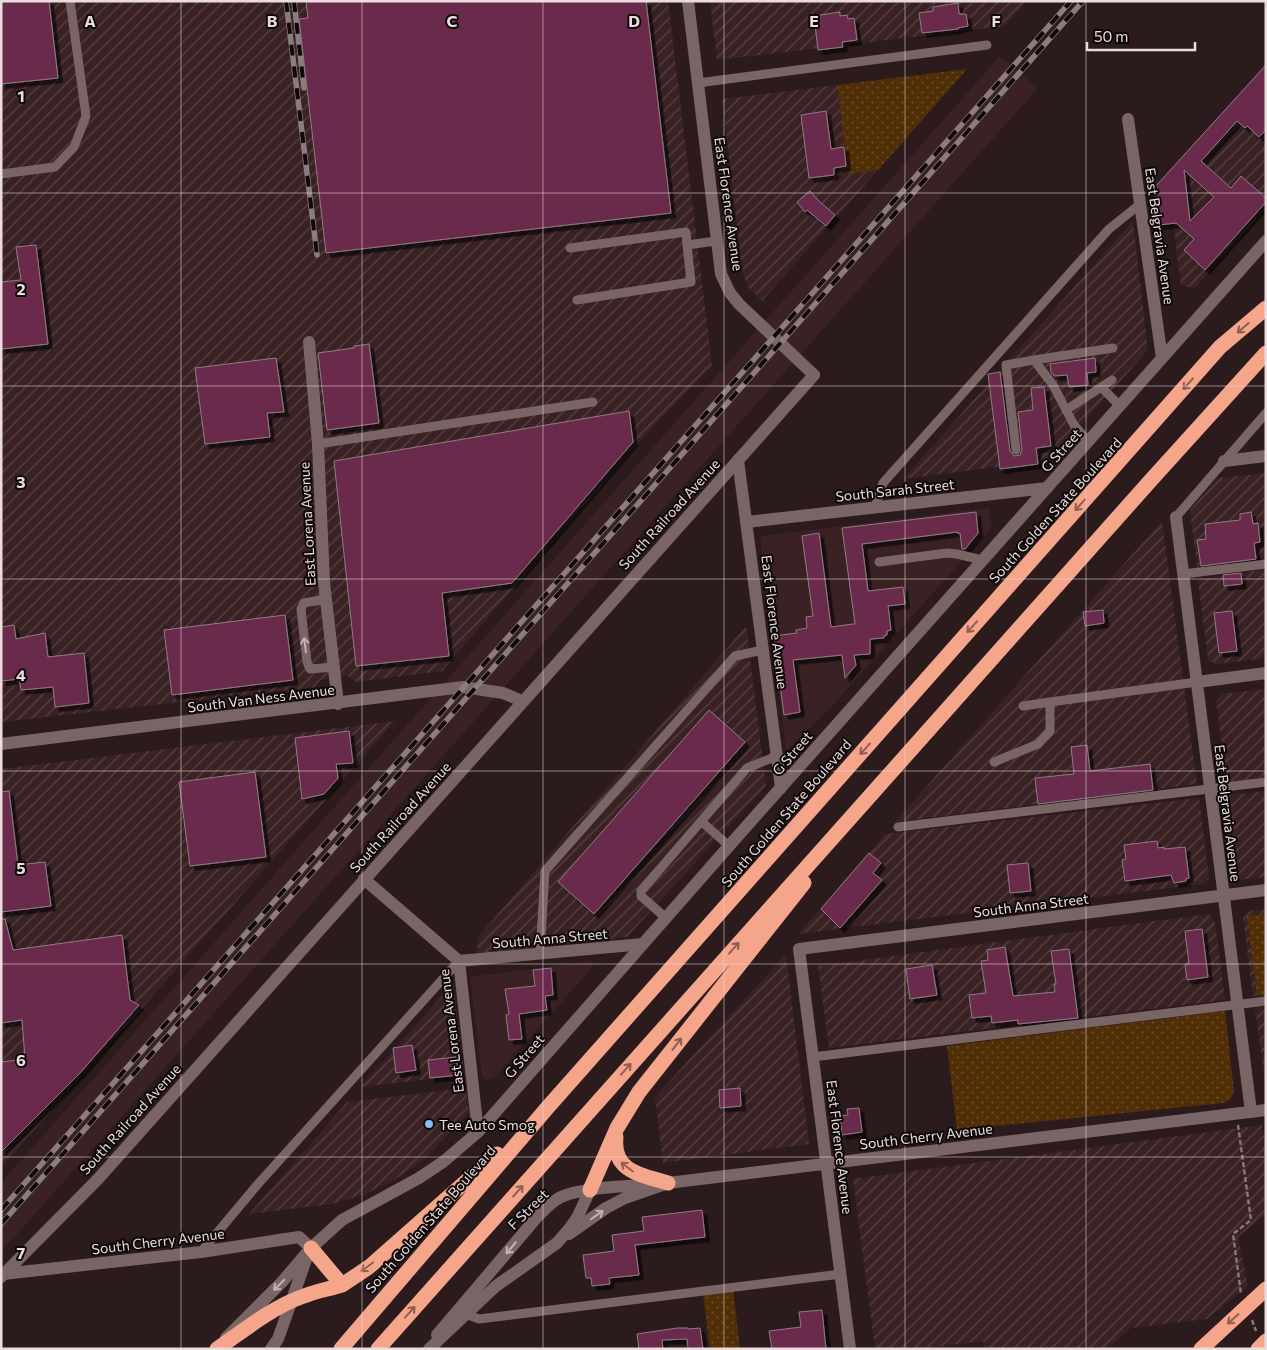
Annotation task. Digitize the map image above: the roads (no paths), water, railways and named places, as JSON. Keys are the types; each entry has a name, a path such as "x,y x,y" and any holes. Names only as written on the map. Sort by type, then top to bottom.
{"highway":[{"name":"South Golden State Boulevard","path":"341,1349 548,1107 1220,347 1266,308"},
{"path":"378,1349 907,753 1266,353"},
{"path":"590,1190 617,1128 634,1099 907,753"},
{"path":"216,1349 259,1320 291,1302 303,1296 342,1285 368,1267 548,1107"},
{"path":"617,1128 615,1147 616,1154 621,1163 635,1173 668,1183"},
{"path":"311,1248 342,1285"},
{"path":"1201,1349 1266,1290"},
{"path":"1258,1349 1266,1341"}],"street":[{"name":"East Florence Avenue","path":"688,1 721,274 730,293 814,375"},
{"name":"East Belgravia Avenue","path":"1128,119 1162,358"},
{"name":"G Street","path":"216,1349 282,1282 311,1248 342,1220 419,1178 443,1162 478,1132 1266,241"},
{"name":"East Lorena Avenue","path":"309,342 318,444 326,599 338,704"},
{"name":"South Railroad Avenue","path":"2,1275 98,1178 814,375"},
{"path":"1224,461 1266,456"},
{"name":"East Florence Avenue","path":"738,460 781,788"},
{"name":"South Sarah Street","path":"747,522 1047,488"},
{"name":"East Belgravia Avenue","path":"1176,517 1251,1112"},
{"path":"1197,682 1266,673"},
{"name":"South Van Ness Avenue","path":"1,744 338,704 463,687 503,693 522,701"},
{"name":"East Lorena Avenue","path":"364,879 459,962 478,1132"},
{"name":"South Anna Street","path":"800,949 1266,890"},
{"name":"South Anna Street","path":"459,962 643,944"},
{"name":"East Florence Avenue","path":"800,949 850,1349"},
{"name":"South Cherry Avenue","path":"590,1190 668,1183 1266,1110"},
{"path":"557,1243 606,1208 625,1198 668,1183"},
{"name":"F Street","path":"428,1349 496,1286 557,1243 578,1216 590,1190"},
{"name":"F Street","path":"428,1349 547,1207 556,1199 567,1194 590,1190"},
{"name":"South Cherry Avenue","path":"2,1275 201,1252 298,1237 311,1248"},
{"name":"G Street","path":"271,1349 278,1339 311,1248"}],"lane":[{"path":"1,174 55,167 74,147 86,116 70,1"},
{"path":"698,83 987,45"},
{"path":"875,507 883,484 1109,229 1139,205"},
{"path":"570,248 686,232 691,282 577,300"},
{"path":"687,245 716,241"},
{"path":"1016,450 1006,365 1113,348"},
{"path":"1034,360 1053,385 1074,425 1088,441"},
{"path":"1066,410 1112,380"},
{"path":"1101,387 1120,406"},
{"path":"318,444 593,402"},
{"path":"1176,517 1266,413"},
{"path":"879,562 947,553 982,560"},
{"path":"1183,574 1266,564"},
{"path":"326,599 304,603 301,608 307,662 310,669 334,667"},
{"path":"540,954 545,871 735,656 763,650"},
{"path":"1023,706 1197,682"},
{"path":"994,762 1038,744 1050,731 1050,702"},
{"path":"666,918 641,896 641,891 747,768 777,756"},
{"path":"898,827 1266,782"},
{"path":"701,821 729,846"},
{"path":"201,1252 258,1184 459,962"},
{"path":"813,1057 1266,1001"},
{"path":"465,1314 479,1319 841,1274"}],"railway":[{"path":"286,1 317,255"},
{"path":"294,1 304,88"},
{"path":"1,1210 1071,1"},
{"path":"1,1224 1083,1"}],"place":[{"name":"Tee Auto Smog","path":"429,1124"}]}
